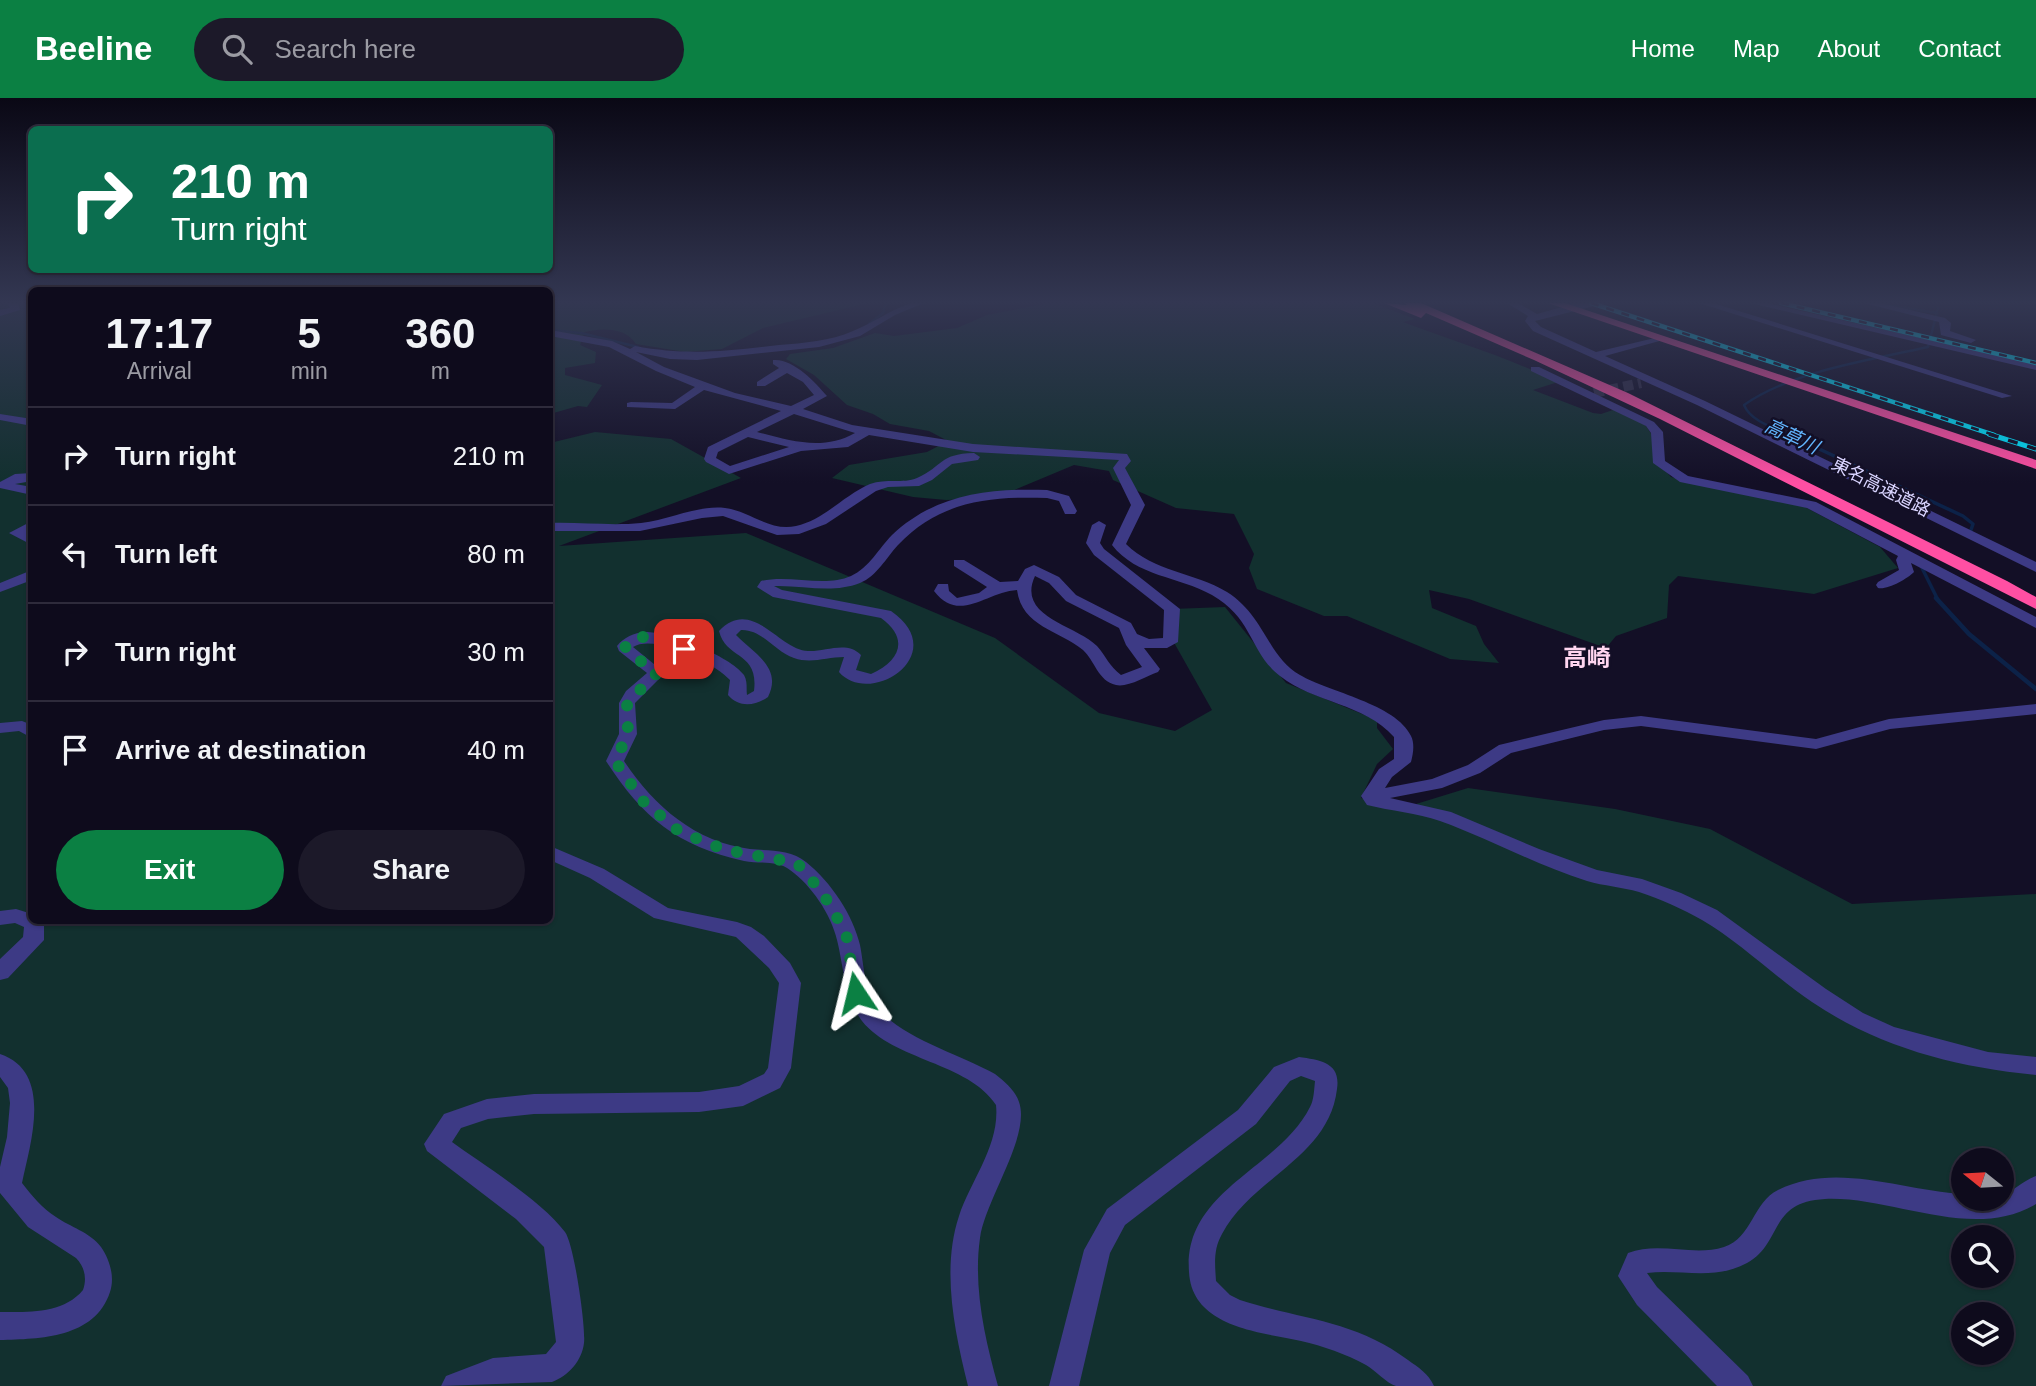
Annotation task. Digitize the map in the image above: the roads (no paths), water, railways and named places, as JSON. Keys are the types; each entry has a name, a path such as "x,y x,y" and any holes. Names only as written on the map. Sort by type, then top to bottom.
{"highway":[{"name":"東名高速道路","path":"1538,363 1822,494"},
{"name":"東名高速道路","path":"1553,363 1822,494 2036,604"},
{"name":"東名高速道路","path":"1582,363 1733,434 2036,588"},
{"path":"1739,363 1799,382"},
{"path":"1742,363 2036,462"}],"street":[{"path":"648,363 703,386 867,432 973,448 1123,457 1125,461 1119,468 1138,505 1121,536 1119,545 1125,552 1156,571 1205,586 1223,596 1245,612 1269,655 1289,676 1360,707 1384,720 1402,735 1405,748 1402,762 1384,773 1370,796"},
{"path":"780,363 807,380 821,396 790,409 712,450 710,459 729,470 802,447 844,444 867,432"},
{"path":"1615,363 2036,568"},
{"path":"1897,363 2006,396"},
{"path":"2015,363 2036,368"},
{"path":"761,384 787,368"},
{"path":"1535,369 1650,424 1657,432 1660,463 1675,475 1695,482 1727,486 1773,499 1811,505 2036,623"},
{"path":"1641,383 1654,381"},
{"path":"631,405 675,406 703,386"},
{"path":"0,414 28,416"},
{"path":"0,414 28,422"},
{"path":"747,433 802,447"},
{"path":"553,527 637,527 724,512 769,531 797,530 811,526 884,484 913,485 921,482 934,474 944,461 954,456 1042,457 1080,453"},
{"path":"28,477 19,477 3,485 28,490"},
{"path":"983,1386 975,1356 966,1290 966,1251 971,1218 1000,1148 1009,1117 1008,1104 1000,1091 991,1085 963,1068 908,1043 878,1023 856,993 846,933 822,892 797,863 726,850 680,832 643,801 615,761 628,734 627,703 657,673 627,651 625,646 636,638 648,637 709,659 731,670 738,678 736,695 746,700 755,699 762,693 764,674 753,655 728,636 727,631 733,627 743,626 764,631 798,655 848,653 853,655 847,672 851,675 876,678 889,673 897,665 908,645 906,630 899,620 886,614 778,594 764,587 766,583 777,581 833,586 854,581 868,572 894,540 921,519 941,509 983,495 1051,494 1065,499 1070,511"},
{"path":"1099,525 1093,543 1098,552 1172,609 1172,639 1167,643 1147,644 1132,637"},
{"path":"28,527 16,533 28,539"},
{"path":"1883,585 1895,576 1908,572 1903,560 1908,554"},
{"path":"959,563 997,587"},
{"path":"1034,569 1054,580 1071,598 1126,626 1134,645 1152,669 1119,681 1100,665 1089,646 1049,625 1033,610 1026,599 1024,585 1030,571 1034,569"},
{"path":"0,588 28,576"},
{"path":"943,587 941,591 944,596 957,602 984,596 997,587 1024,585"},
{"path":"1370,796 1436,783 1474,769 1505,749 1604,724 1641,722 1816,744 1889,724 2036,709"},
{"path":"0,727 22,726 28,730"},
{"path":"1370,796 1374,801 1444,816 1532,854 1594,876 1642,886 1674,898 1710,915 1818,995 1854,1018 1887,1034 1946,1052 1988,1061 2036,1066"},
{"path":"456,1386 493,1372 552,1368 563,1358 570,1343 561,1261 556,1241 525,1210 436,1144 438,1134 446,1124 483,1110 523,1105 609,1101 703,1104 746,1095 772,1081 781,1063 790,983 781,967 760,946 741,930 663,915 639,903 605,878 553,854"},
{"path":"0,918 16,916 28,920"},
{"path":"0,972 33,940 35,924"},
{"path":"0,1063 10,1069 20,1086 24,1106 9,1185 21,1204 30,1212 92,1255 100,1281 96,1299 85,1311 48,1324 0,1326"},
{"path":"1064,1386 1097,1250 1116,1217 1247,1117 1282,1074 1299,1066 1317,1069 1327,1078 1329,1092 1323,1108 1300,1140 1232,1201 1209,1227 1202,1244 1200,1267 1203,1286 1215,1301 1230,1310 1312,1330 1370,1352 1419,1386"},
{"path":"1738,1386 1647,1296 1632,1276 1638,1262 1651,1259 1702,1264 1738,1254 1752,1241 1770,1210 1780,1200 1824,1188 1861,1189 1975,1206 1999,1205 2024,1198 2036,1187"}],"waterway":[{"name":"高草川","path":"1791,435 1758,420 1744,405 1785,383 1853,363"},
{"name":"高草川","path":"1787,434 1963,516 1973,524 1971,530"},
{"name":"高草川","path":"1921,566 1938,600"},
{"name":"高草川","path":"1936,598 1969,634 2036,689"}],"tunnel":[{"path":"1594,393 1641,383"}],"railway":[{"path":"1775,363 1994,435"},
{"path":"1989,434 2036,449"}],"district":[{"name":"高崎","path":"1587,658"}]}
